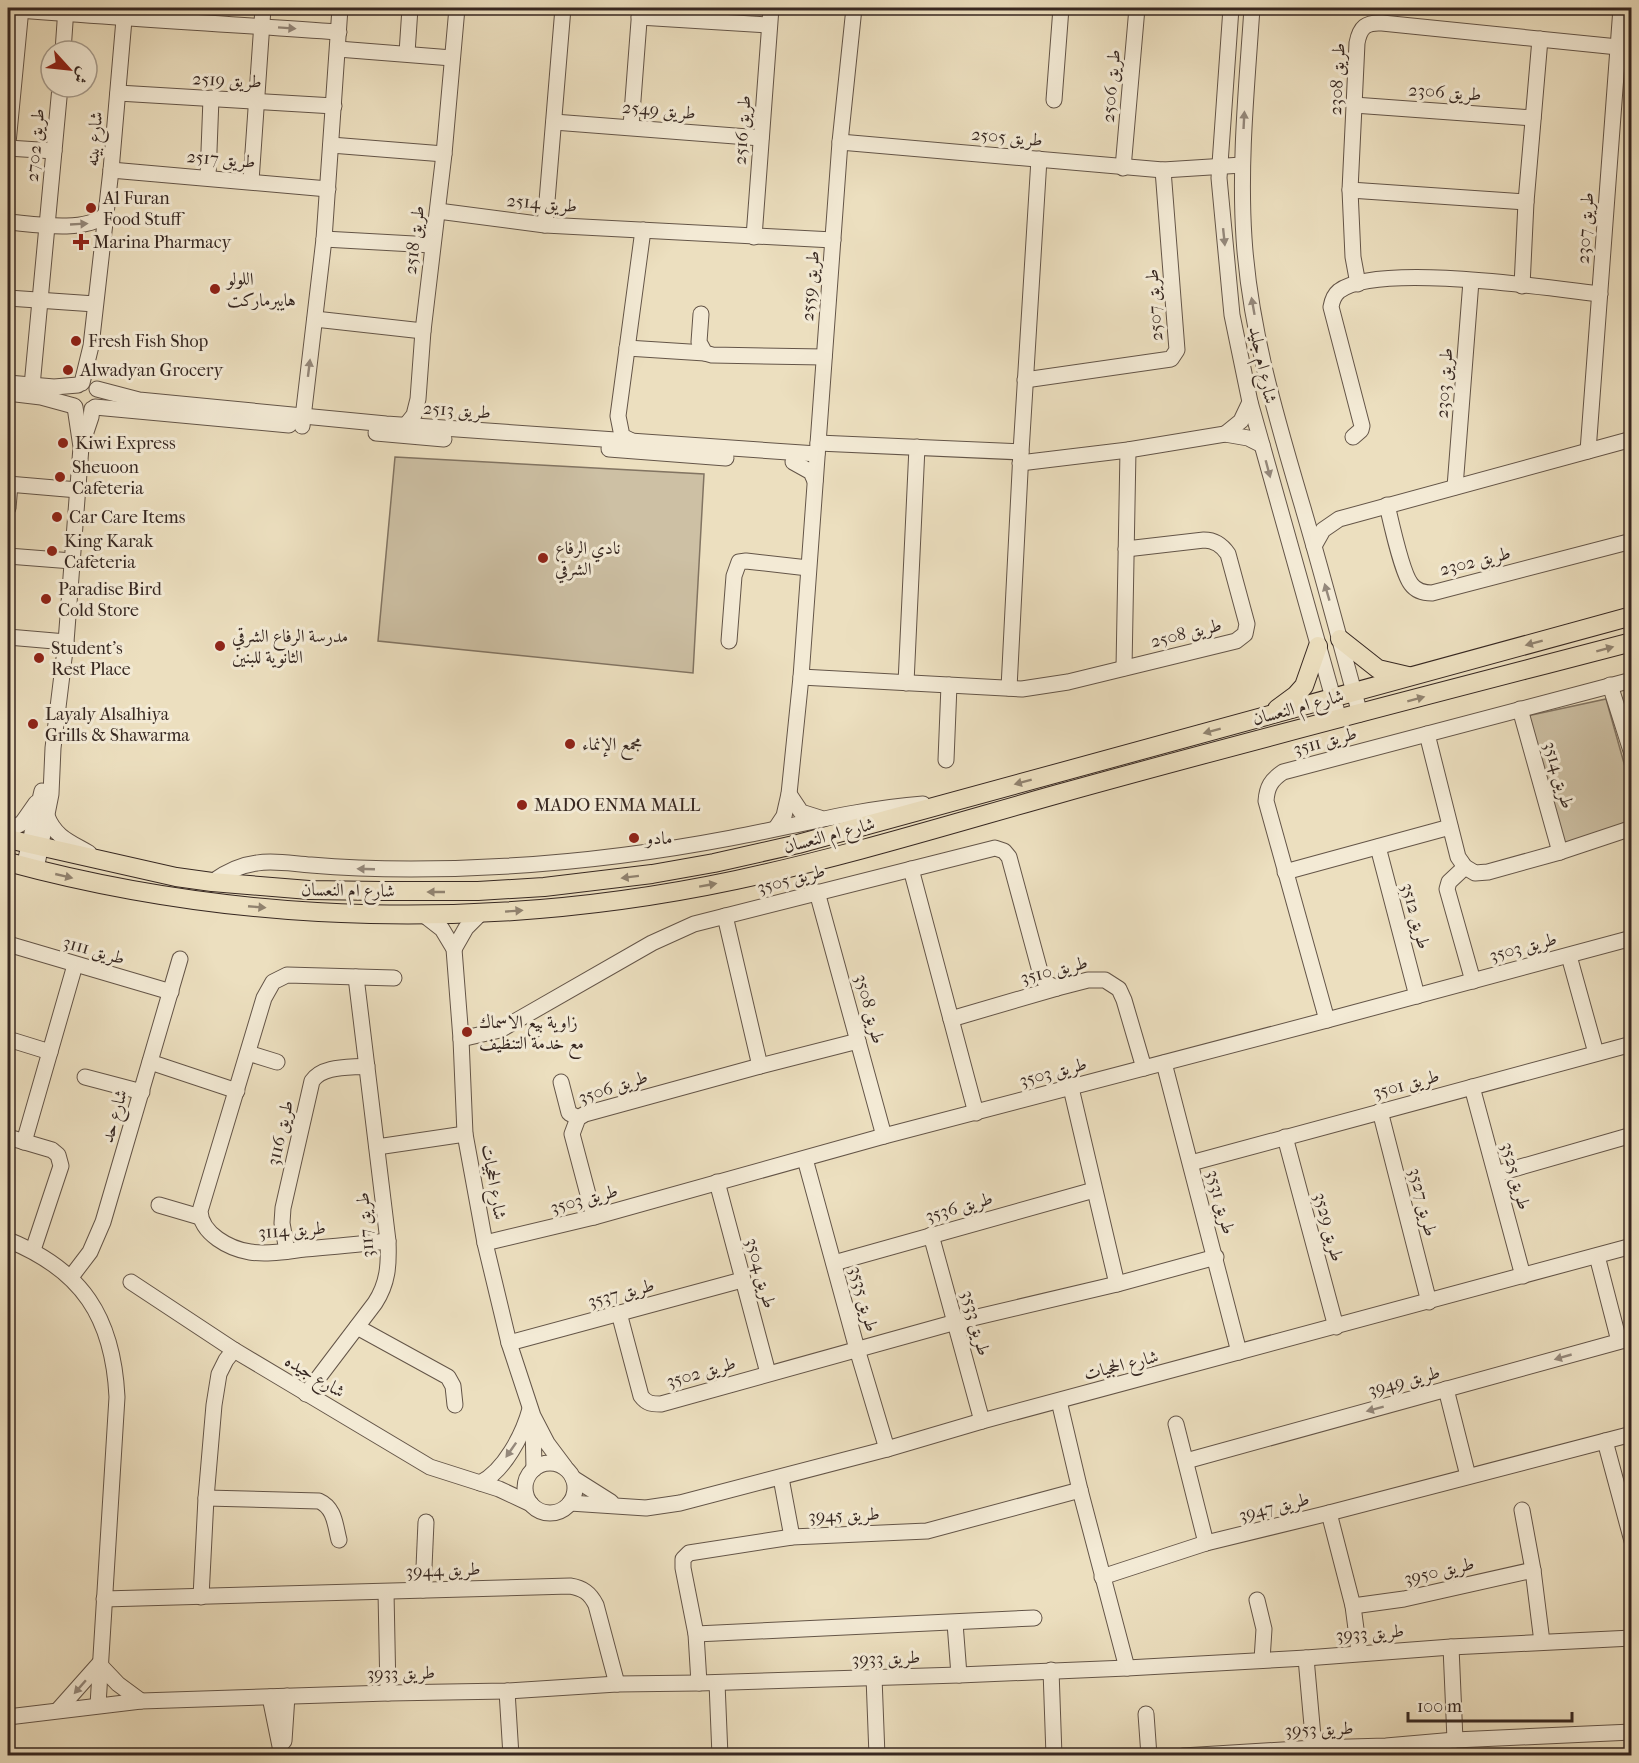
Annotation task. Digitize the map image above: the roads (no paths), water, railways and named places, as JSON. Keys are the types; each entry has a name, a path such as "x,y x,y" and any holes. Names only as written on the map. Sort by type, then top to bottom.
{"main road":[{"name":"شارع ام النعسان","path":"8,839 102,861 212,882 309,890 478,891 544,887 652,874 798,844 1632,616"},
{"path":"1340,639 1378,669 1410,676"},
{"name":"شارع ام النعسان","path":"22,866 172,897 239,906 306,911 424,915 480,914 658,894 806,865 1056,795 1632,642"},
{"path":"1268,715 1296,695 1304,686 1318,646"}],"street":[{"path":"251,182 263,8"},
{"path":"303,421 324,239 340,8"},
{"path":"407,53 410,8"},
{"name":"طريق 2518","path":"406,425 414,415 417,404 457,8"},
{"path":"545,225 563,8"},
{"name":"طريق 2516","path":"754,237 771,8"},
{"name":"طريق 2559","path":"776,828 784,816 789,794 801,677 840,142 854,8"},
{"path":"1054,100 1061,8"},
{"name":"طريق 2506","path":"1124,168 1137,8"},
{"name":"شارع ام جليد","path":"1231,8 1220,172 1232,315 1250,402 1339,719"},
{"name":"شارع ام جليد","path":"1252,8 1243,172 1244,239 1262,358 1286,454 1360,714"},
{"name":"طريق 2307","path":"1588,451 1621,8"},
{"path":"8,143 17,9 208,15 261,26 339,32"},
{"path":"64,39 66,11"},
{"path":"631,126 639,12 769,25"},
{"name":"شارع بينه","path":"88,386 125,13"},
{"name":"طريق 2308","path":"1358,284 1353,256 1350,190 1357,43 1361,29 1367,24 1382,23 1618,47"},
{"path":"1522,286 1526,202 1540,39"},
{"path":"338,49 452,58"},
{"name":"طريق 2519","path":"118,93 334,106"},
{"path":"208,177 211,98"},
{"name":"طريق 2702","path":"32,386 59,99"},
{"name":"طريق 2306","path":"1354,105 1533,117"},
{"name":"طريق 2549","path":"554,122 631,126 761,138"},
{"name":"طريق 2505","path":"840,142 1167,170 1189,175 1243,172"},
{"path":"331,145 444,154"},
{"path":"8,148 54,151"},
{"path":"1009,688 1020,458 1039,159"},
{"name":"طريق 2517","path":"111,170 328,189"},
{"name":"طريق 2507","path":"1025,380 1171,358 1175,355 1177,350 1167,170"},
{"path":"1350,190 1526,202"},
{"name":"طريق 2514","path":"438,211 545,225 833,240"},
{"path":"8,222 47,225 89,224 105,215"},
{"path":"632,441 622,436 618,416 643,230"},
{"path":"324,239 432,245"},
{"path":"1353,437 1362,426 1331,307 1333,298 1339,291 1358,284 1398,277 1471,281 1600,294"},
{"name":"طريق 2303","path":"1455,487 1471,281"},
{"path":"8,298 95,304"},
{"path":"701,314 699,342 705,353"},
{"path":"315,319 423,331"},
{"path":"627,348 712,355 824,357"},
{"name":"طريق 2513","path":"8,383 32,386 88,386 139,400 405,436 609,443 632,441 793,457"},
{"path":"22,866 35,846 47,816 66,642 81,447 75,406 71,395 88,386 99,398 81,447"},
{"path":"8,393 41,397 85,411 94,408"},
{"path":"1226,434 1241,421 1250,402"},
{"name":"طريق 2513","path":"94,408 406,425 793,457 918,447 1020,458"},
{"path":"609,443 611,430 618,416"},
{"path":"815,481 811,472 793,457 813,440 820,424"},
{"path":"1020,458 1128,450 1226,434 1248,438 1262,445"},
{"path":"1314,546 1323,530 1339,519 1632,439"},
{"path":"906,683 918,447"},
{"name":"طريق 2508","path":"1124,668 1128,450"},
{"path":"8,508 9,484 78,490"},
{"name":"طريق 2302","path":"1387,505 1408,579 1411,586 1424,593 1432,593 1632,542"},
{"path":"1303,508 1321,516 1339,519"},
{"name":"طريق 2508","path":"801,677 1037,688 1236,641 1245,634 1247,627 1228,554 1218,543 1204,540 1126,549"},
{"path":"8,556 72,561"},
{"path":"729,641 735,576 739,562 808,568"},
{"path":"8,637 66,642"},
{"name":"طريق 3511","path":"1328,1020 1266,801 1267,788 1273,779 1283,772 1632,680"},
{"path":"946,760 949,685"},
{"path":"1610,685 1632,754"},
{"name":"طريق 3514","path":"1520,709 1560,852"},
{"path":"1427,734 1458,857 1465,867 1475,873 1488,872 1560,852 1632,828"},
{"path":"35,846 42,793 53,748"},
{"path":"8,831 22,824 42,793"},
{"path":"789,794 801,812 822,818"},
{"path":"212,882 234,869 260,862 368,869 458,869 637,854 732,838 822,818 886,808 944,804"},
{"path":"47,816 58,835 102,861"},
{"path":"1285,872 1450,827"},
{"name":"طريق 3512","path":"1378,847 1417,996"},
{"name":"طريق 3505","path":"461,1040 492,1033 522,1019 667,935 694,924 990,848 1004,851 1009,857 1041,975 1046,983 1057,988"},
{"path":"1465,867 1449,882 1448,892 1473,981"},
{"path":"911,869 976,1113"},
{"name":"طريق 3508","path":"817,892 884,1136"},
{"path":"424,915 442,929 454,949 466,928 480,914"},
{"path":"725,916 760,1066"},
{"name":"طريق 3503","path":"485,1243 594,1217 884,1136 1632,938"},
{"name":"طريق 3111","path":"8,944 171,992"},
{"name":"شارع الحجيات","path":"454,949 465,1134 485,1243 509,1343 532,1413"},
{"path":"1569,956 1596,1053"},
{"name":"شارع حد","path":"71,1277 90,1252 100,1232 180,959"},
{"path":"24,1142 75,965"},
{"path":"159,1206 200,1217 201,1206 264,998 273,982 287,975 394,978"},
{"name":"طريق 3117","path":"306,1394 375,1303 385,1284 389,1262 356,977"},
{"name":"طريق 3510","path":"951,1019 1099,978 1113,983 1119,989 1143,1068"},
{"path":"8,1039 50,1052"},
{"name":"طريق 3506","path":"594,1217 572,1134 578,1118 585,1114 858,1041"},
{"name":"طريق 3501","path":"1191,1163 1632,1044"},
{"path":"248,1053 277,1062"},
{"path":"150,1062 237,1091"},
{"name":"طريق 3531","path":"1164,1063 1239,1352"},
{"name":"طريق 3116","path":"287,1251 282,1223 283,1208 312,1081 317,1074 324,1071 367,1066"},
{"path":"85,1077 142,1092"},
{"path":"561,1082 569,1113 578,1118"},
{"name":"طريق 3525","path":"1472,1087 1523,1276"},
{"path":"1071,1088 1117,1284"},
{"name":"طريق 3527","path":"1380,1112 1429,1302"},
{"path":"377,1147 465,1134"},
{"path":"1496,1174 1632,1135"},
{"path":"8,1137 52,1150 61,1162 33,1250"},
{"name":"طريق 3529","path":"1285,1137 1336,1327"},
{"name":"طريق 3535","path":"805,1159 887,1449"},
{"name":"طريق 3504","path":"717,1182 768,1373"},
{"name":"طريق 3536","path":"834,1263 1095,1190"},
{"name":"طريق 3114","path":"200,1217 205,1227 218,1239 234,1248 252,1253 388,1241"},
{"name":"طريق 3533","path":"931,1235 982,1421"},
{"path":"8,1240 33,1250 71,1277 100,1320 110,1345 116,1370 117,1397 98,1705"},
{"name":"شارع الحجيات","path":"570,1503 646,1508 669,1505 781,1478 982,1421 1632,1246"},
{"path":"1598,1256 1625,1339"},
{"path":"857,1349 1216,1257"},
{"name":"طريق 3537","path":"509,1343 742,1280"},
{"name":"شارع جيده","path":"131,1282 234,1350 430,1467 484,1484 531,1504"},
{"name":"طريق 3502","path":"619,1313 641,1396 645,1402 652,1404 661,1404 857,1349"},
{"path":"357,1327 448,1377 453,1386 455,1405"},
{"name":"طريق 3949","path":"1186,1461 1625,1339"},
{"path":"201,1597 206,1498 217,1383 222,1366 234,1350"},
{"path":"1446,1389 1468,1476"},
{"path":"1059,1401 1127,1668"},
{"path":"532,1413 547,1443 569,1473 574,1491 570,1503 554,1513 541,1511 531,1504 526,1492 527,1479 532,1471 532,1413"},
{"path":"484,1484 513,1449 532,1413"},
{"path":"1176,1424 1206,1543"},
{"name":"طريق 3947","path":"1102,1577 1206,1543 1632,1434"},
{"path":"1605,1441 1632,1541"},
{"path":"484,1484 514,1480 546,1464 569,1473"},
{"name":"شارع الحجيات","path":"569,1473 619,1506"},
{"path":"781,1478 792,1537"},
{"name":"طريق 3945","path":"699,1683 696,1634 683,1568 683,1559 689,1553 792,1537 927,1531 1080,1490"},
{"path":"206,1498 319,1501 327,1505 332,1513 339,1540"},
{"path":"1522,1510 1533,1570 1542,1642"},
{"path":"1329,1513 1353,1606 1359,1652"},
{"path":"423,1590 426,1522"},
{"name":"طريق 3950","path":"1353,1606 1404,1599 1533,1570"},
{"name":"طريق 3944","path":"104,1599 579,1587 592,1597 596,1605 616,1684"},
{"path":"386,1592 388,1693"},
{"path":"1257,1600 1264,1629 1262,1660"},
{"path":"696,1634 1034,1618"},
{"path":"956,1623 959,1675"},
{"name":"طريق 3933","path":"8,1717 59,1709 141,1701 507,1691 616,1684 717,1683 1127,1668 1306,1658 1359,1652 1632,1638"},
{"path":"1451,1647 1455,1740"},
{"path":"1306,1658 1314,1748"},
{"path":"99,1664 118,1684 141,1701"},
{"path":"59,1709 99,1664"},
{"path":"1051,1670 1054,1755"},
{"path":"874,1677 877,1755"},
{"path":"717,1683 720,1755"},
{"path":"507,1691 511,1755"},
{"path":"270,1696 283,1755"},
{"path":"283,1755 286,1696"},
{"path":"1146,1714 1149,1755"},
{"name":"طريق 3953","path":"1183,1755 1314,1748 1386,1751 1455,1740 1632,1732"}],"place":[{"name":"Al Furan Food Stuff","path":"91,208"},
{"name":"Marina Pharmacy","path":"81,242"},
{"name":"اللولو هايبرماركت","path":"215,289"},
{"name":"Fresh Fish Shop","path":"76,341"},
{"name":"Alwadyan Grocery","path":"68,370"},
{"name":"Kiwi Express","path":"63,443"},
{"name":"Sheuoon Cafeteria","path":"60,477"},
{"name":"Car Care Items","path":"57,517"},
{"name":"King Karak Cafeteria","path":"52,551"},
{"name":"نادي الرفاع الشرقي","path":"543,558"},
{"name":"Paradise Bird Cold Store","path":"46,599"},
{"name":"مدرسة الرفاع الشرقي الثانوية للبنين","path":"220,646"},
{"name":"Student's Rest Place","path":"39,658"},
{"name":"Layaly Alsalhiya Grills & Shawarma","path":"33,724"},
{"name":"مجمع الإنماء","path":"570,744"},
{"name":"MADO ENMA MALL","path":"522,805"},
{"name":"مادو","path":"634,838"},
{"name":"زاوية بيع الاسماك مع خدمة التنظيف","path":"467,1032"}]}
